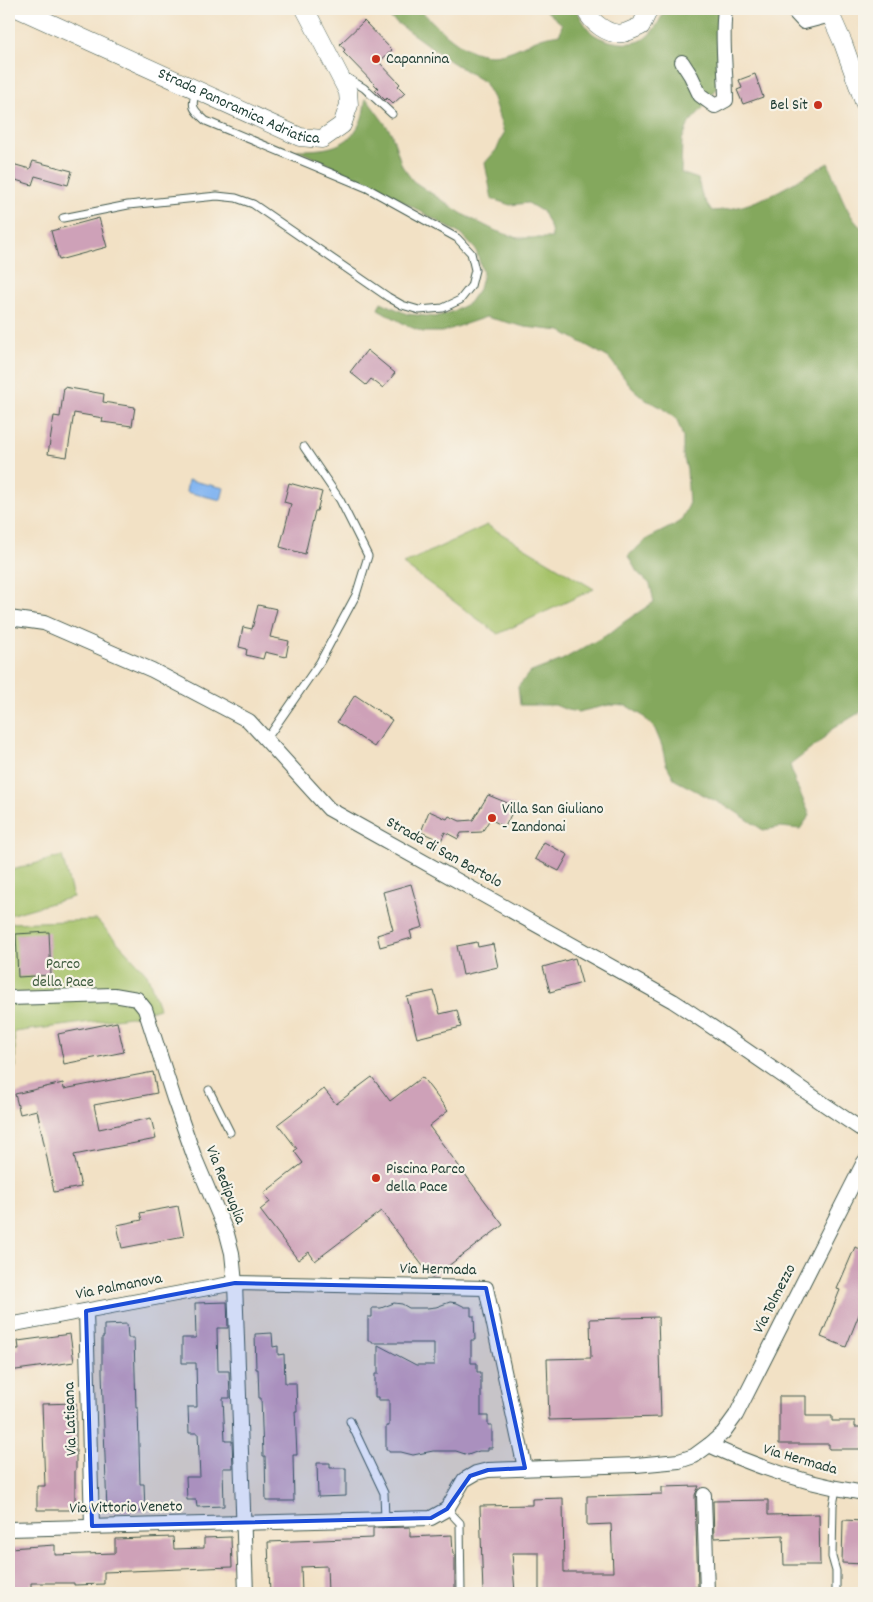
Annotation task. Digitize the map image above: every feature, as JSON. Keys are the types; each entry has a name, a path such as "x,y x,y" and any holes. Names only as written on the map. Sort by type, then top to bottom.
{"street":[{"name":"Strada Panoramica Adriatica","path":"18,9 300,137 322,139 342,125 349,105 348,92 305,9"},
{"path":"585,9 587,14 602,29 622,34 642,26 649,9"},
{"path":"682,62 700,95 715,106 726,100 726,72 723,49 725,9"},
{"path":"792,9 804,22 830,12 864,102"},
{"name":"Strada di San Bartolo","path":"9,618 44,623 152,670 249,721 329,809 673,1001 723,1033 864,1131"},
{"name":"Via Redipuglia","path":"9,998 114,995 137,999 145,1009 194,1156 227,1234 232,1254 235,1283 246,1593"},
{"name":"Via Tolmezzo","path":"709,1445 723,1433 736,1415 864,1162"},
{"name":"Via Palmanova","path":"9,1324 235,1283"},
{"name":"Via Hermada","path":"235,1283 486,1288 525,1468"},
{"name":"Via Latisana","path":"86,1311 92,1526"},
{"path":"244,1523 431,1518 447,1509 464,1480 488,1470 661,1464 694,1456 709,1445"},
{"name":"Via Hermada","path":"709,1445 746,1462 836,1489 864,1493"},
{"path":"704,1495 707,1593"},
{"name":"Via Vittorio Veneto","path":"9,1529 244,1523"}],"lane":[{"path":"339,73 364,88 392,114"},
{"path":"63,218 128,205 217,196 236,198 253,204 402,305 419,310 443,308 460,300 471,286 476,270 471,253 457,238 367,188 206,121 194,111 192,102 196,91"},
{"path":"266,740 320,662 356,595 368,556 340,500 304,447"},
{"path":"209,1090 230,1132"},
{"path":"350,1421 384,1493 385,1519"},
{"path":"836,1489 833,1506 832,1548 832,1557 836,1571 836,1593"},
{"path":"447,1509 460,1523 461,1593"}],"highlighted area":[{"path":"235,1283 486,1288 525,1468 488,1470 470,1476 447,1509 431,1518 92,1526 86,1311"}],"green space":[{"path":"378,9 419,9 458,43 468,49 492,55 510,52 541,38 560,34 562,24 544,9 576,9 587,27 596,36 609,41 630,43 646,38 656,26 664,9 720,9 720,84 689,123 682,140 681,173 698,179 702,196 712,211 743,206 758,200 786,187 828,163 848,210 858,225 864,229 864,710 832,729 820,742 790,765 795,782 810,815 800,829 781,827 763,830 733,810 675,780 666,764 662,746 655,729 643,716 627,706 609,705 578,712 555,705 520,705 518,687 529,673 562,660 610,633 654,602 650,584 637,572 628,556 647,539 680,522 689,505 687,470 683,455 683,437 677,420 663,408 646,400 632,388 609,358 561,331 525,327 486,317 442,332 423,332 378,309 381,302 407,314 435,317 454,311 469,303 479,289 483,273 476,250 462,235 397,198 297,150 327,148 344,142 357,128 362,118 366,98 391,132 402,166 413,181 464,215 496,231 518,238 552,238 551,229 543,212 528,203 510,205 492,199 485,163 497,149 504,133 493,98 484,82 447,59"},
{"path":"487,525 594,589 498,634 403,564"},
{"path":"62,856 73,897 9,915 9,871"},
{"name":"Parco della Pace","path":"97,920 147,974 159,1008 130,1017 14,1032 16,1067 9,1070 9,923"}],"water":[{"path":"188,480 224,488 221,500 186,492"}],"building":[{"path":"364,21 392,50 379,62 400,84 398,86 405,93 393,104 387,98 385,100 375,90 378,88 343,52 345,50 340,44"},
{"path":"755,74 763,97 743,104 737,90 742,88 739,80"},
{"path":"33,161 72,171 68,185 35,176 32,185 9,178 9,163 30,169"},
{"path":"99,218 107,247 59,260 51,231"},
{"path":"367,350 395,373 383,388 371,379 366,385 350,372"},
{"path":"64,387 104,394 103,402 135,407 132,426 102,422 103,418 74,413 67,457 48,454 54,416 60,417"},
{"path":"289,483 322,492 317,511 315,511 305,554 280,547 291,504 284,502"},
{"path":"258,605 277,609 270,637 289,641 286,657 265,652 263,659 246,655 247,649 239,647 243,627 252,629"},
{"path":"355,695 392,720 374,747 337,722"},
{"name":"Villa San Giuliano - Zandonai","path":"488,795 515,806 505,827 490,819 482,832 461,833 458,839 445,832 441,841 421,832 429,811 447,819 449,816 460,821 473,820"},
{"path":"544,842 568,855 559,871 535,859"},
{"path":"411,884 423,927 410,931 412,938 380,947 377,935 393,930 383,892"},
{"path":"49,932 51,975 18,977 16,934"},
{"path":"477,942 478,947 493,944 498,967 463,975 457,946"},
{"path":"575,958 582,983 550,992 543,967"},
{"path":"434,991 440,1014 457,1010 461,1027 417,1038 407,997"},
{"path":"117,1022 124,1052 64,1064 58,1034"},
{"path":"153,1072 157,1093 94,1105 99,1129 151,1118 156,1139 74,1155 81,1187 54,1192 37,1110 20,1114 15,1094 63,1083 64,1089"},
{"name":"Piscina Parco della Pace","path":"372,1077 390,1101 422,1077 448,1111 429,1126 503,1225 432,1278 381,1211 315,1261 309,1252 298,1260 260,1210 270,1202 264,1193 303,1163 294,1151 297,1149 278,1124 324,1089 336,1104"},
{"path":"178,1206 184,1236 122,1248 117,1225 142,1220 140,1213"},
{"path":"855,1247 864,1250 864,1302 846,1347 821,1337 840,1290 837,1289"},
{"path":"227,1302 228,1328 217,1328 218,1371 229,1371 230,1398 223,1398 225,1441 232,1441 233,1468 223,1468 224,1506 197,1507 196,1500 187,1500 186,1477 200,1477 198,1433 189,1433 188,1407 197,1407 196,1363 182,1363 182,1338 196,1338 195,1303"},
{"path":"450,1302 471,1307 471,1316 474,1316 475,1340 471,1340 471,1363 477,1363 477,1372 481,1372 481,1416 488,1416 488,1425 492,1425 492,1448 488,1448 488,1451 479,1451 468,1455 456,1451 433,1451 413,1455 389,1452 389,1450 386,1450 386,1426 389,1426 389,1400 378,1400 378,1397 375,1397 375,1374 378,1374 378,1345 416,1365 434,1365 434,1343 372,1343 372,1341 368,1341 368,1317 372,1317 372,1308 381,1308 394,1303 402,1304 409,1308 427,1308"},
{"path":"658,1317 661,1417 549,1420 547,1359 591,1358 590,1319"},
{"path":"127,1324 128,1338 134,1338 140,1484 144,1484 145,1511 107,1512 102,1337 104,1337 104,1325"},
{"path":"272,1333 273,1347 278,1346 278,1355 284,1354 285,1383 296,1383 297,1455 293,1455 294,1501 266,1501 265,1456 263,1456 261,1398 259,1398 258,1369 256,1369 255,1334"},
{"path":"70,1334 74,1362 9,1371 9,1349 19,1349 18,1341"},
{"path":"779,1396 806,1396 806,1416 832,1416 832,1421 855,1421 855,1427 864,1427 864,1449 829,1449 829,1444 779,1444"},
{"path":"76,1403 75,1510 37,1510 37,1486 45,1486 42,1404"},
{"path":"317,1463 330,1463 330,1468 346,1468 346,1496 318,1497"},
{"path":"699,1486 695,1495 698,1587 643,1588 643,1593 539,1593 539,1553 512,1553 515,1593 483,1593 480,1506 532,1505 532,1499 563,1498 564,1572 613,1572 611,1524 587,1525 587,1496 662,1494 662,1487"},
{"path":"768,1500 768,1515 819,1514 820,1565 784,1565 783,1535 714,1538 713,1501"},
{"path":"843,1520 864,1521 864,1564 842,1563"},
{"path":"410,1527 410,1537 452,1535 453,1554 455,1554 455,1593 328,1593 327,1566 301,1567 302,1593 270,1593 268,1542 373,1538 373,1528"},
{"path":"173,1537 174,1549 204,1548 204,1538 231,1537 232,1567 104,1572 104,1584 31,1583 31,1593 9,1593 9,1548 55,1545 55,1555 115,1553 115,1539"}],"place":[{"name":"Capannina","path":"376,59"},
{"name":"Bel Sit","path":"818,105"},
{"name":"Villa San Giuliano - Zandonai","path":"492,818"},
{"name":"Piscina Parco della Pace","path":"376,1178"}]}
